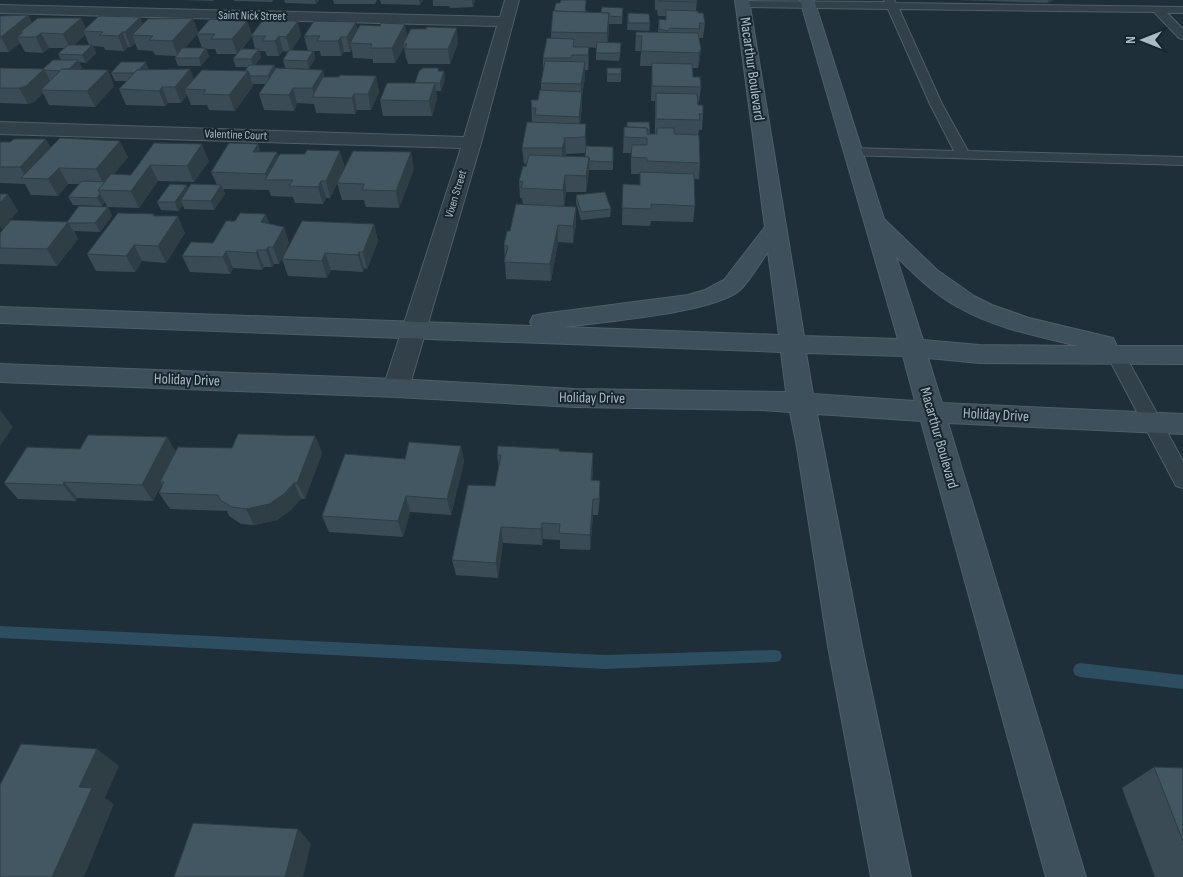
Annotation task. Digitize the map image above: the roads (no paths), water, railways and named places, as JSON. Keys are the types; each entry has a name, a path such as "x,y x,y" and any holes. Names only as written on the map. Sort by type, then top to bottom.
{"street":[{"name":"Vixen Street","path":"396,388 472,143 504,22 512,0"},
{"name":"Macarthur Boulevard","path":"742,2 794,343 801,402 811,447 845,646 891,877"},
{"name":"Macarthur Boulevard","path":"808,3 872,219 913,348 1066,877"},
{"name":"Saint Nick Street","path":"0,9 504,22"},
{"name":"Valentine Court","path":"0,128 472,143"},
{"path":"872,219 932,277 970,304 1007,318 1144,355"},
{"path":"472,332 690,302 713,295 732,285 775,228"},
{"path":"0,315 794,343 913,348 979,354 1183,355"},
{"name":"Holiday Drive","path":"0,373 396,388 575,398 761,400 931,412 1183,424"}],"lane":[{"path":"742,2 890,3 1183,10"},
{"path":"890,3 936,104 963,155"},
{"path":"1157,10 1183,36"},
{"path":"852,152 1183,160"},
{"path":"1116,354 1183,480"}],"waterway":[{"path":"0,632 605,662 775,656"},
{"path":"1080,670 1183,682"}]}
